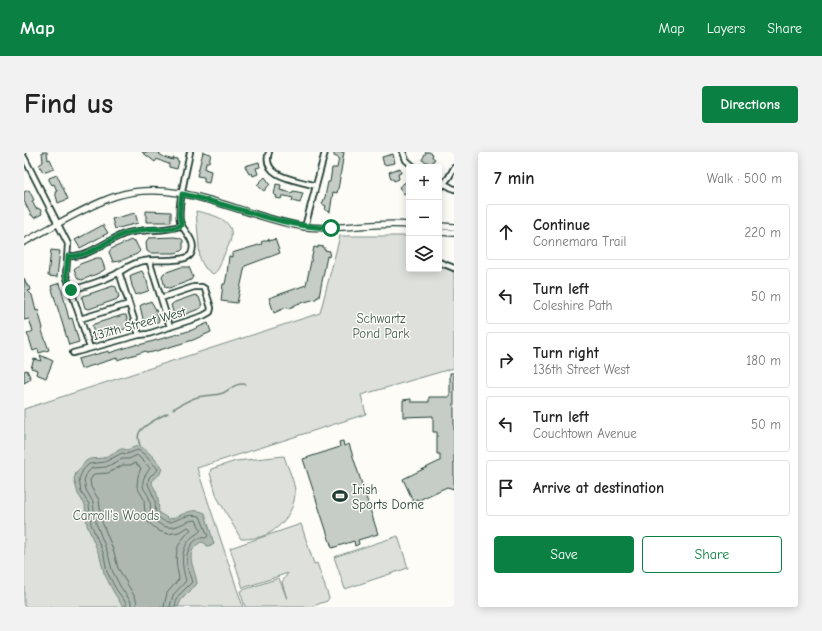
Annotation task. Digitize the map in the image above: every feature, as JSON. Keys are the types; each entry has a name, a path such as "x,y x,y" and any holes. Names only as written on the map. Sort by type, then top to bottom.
{"street":[{"path":"71,290 94,284 134,263 149,260 178,260 188,258 191,254 192,246 188,233 180,222 180,215 182,194 190,152"},
{"path":"269,152 267,159 269,166 276,173 316,186"},
{"path":"305,226 325,152"},
{"path":"403,152 406,160 411,164"},
{"path":"24,156 68,244 66,275 90,348"},
{"path":"442,186 454,168"},
{"path":"444,184 454,189"},
{"path":"24,242 105,200 126,193 154,190 182,194 305,226 331,228 389,224 406,225"},
{"path":"68,256 78,256 113,239 130,233 143,230 171,229 182,225"},
{"path":"442,226 454,227"},
{"path":"442,232 454,233"},
{"path":"149,260 170,327"},
{"path":"442,263 454,268"},
{"path":"119,272 139,335"},
{"name":"137th Street West","path":"73,353 139,335 148,334 204,316 210,312 205,289 202,287 194,287 161,298"},
{"path":"80,319 129,304"}],"green space":[{"path":"196,211 220,218 225,221 231,231 229,245 218,269 213,274 205,268 200,259"},
{"path":"340,236 406,236 406,272 442,272 442,267 449,269 454,273 454,368 361,395 366,414 197,468 243,607 24,607 24,409 320,313"},
{"path":"284,456 295,488 293,505 290,511 282,523 272,532 260,537 241,539 217,497 210,473 211,469 236,461"},
{"path":"301,524 314,564 317,563 329,598 327,601 310,607 245,607 240,591 279,578 287,599 282,582 288,573 243,588 230,548"},
{"path":"398,536 408,568 345,589 334,557"}],"water":[{"path":"137,446 144,448 162,468 160,474 153,479 152,484 157,495 159,513 169,519 190,511 200,511 205,513 214,544 207,546 205,543 201,542 195,546 192,551 191,556 197,584 181,600 178,607 123,607 104,573 100,557 87,525 85,505 78,494 74,479 76,473 86,461 90,459 103,458 121,449 127,450"}],"building":[{"path":"42,152 47,152 48,160 50,159 54,168 43,172 39,165 43,162"},
{"path":"142,152 161,152 159,154 164,157 173,160 173,158 177,159 177,161 179,161 177,169 169,167 169,164 157,159 155,162"},
{"path":"203,152 211,154 209,162 206,162 205,169 211,171 209,183 204,182 204,177 197,176"},
{"path":"334,152 344,152 337,193 333,192 330,212 325,210 326,206 322,204 328,182 330,182 332,168 337,168 339,158 334,156"},
{"path":"426,152 433,154 432,157 435,159 431,164 422,160"},
{"path":"393,154 395,163 384,165 382,157"},
{"path":"259,162 260,167 256,168 258,174 253,176 252,173 249,174 245,166"},
{"path":"400,168 401,173 398,174 399,179 394,181 391,179 389,172"},
{"path":"57,175 68,199 58,203 55,192 57,191 54,184 52,185 49,180 49,178"},
{"path":"265,177 270,184 264,191 257,185"},
{"path":"406,182 406,193 404,194 399,187"},
{"path":"276,184 281,185 280,190 292,193 293,191 303,193 300,203 292,201 293,198 285,196 282,196 281,199 276,198 277,196 274,195"},
{"path":"29,190 34,200 32,201 36,209 40,209 42,214 34,218 24,201 24,192"},
{"path":"146,211 171,212 171,222 146,222"},
{"path":"135,213 138,223 115,229 112,219"},
{"path":"103,225 108,233 80,248 75,240"},
{"path":"174,237 183,240 183,249 181,251 175,253 150,253 147,251 146,243 149,238"},
{"path":"269,239 269,241 275,239 280,253 245,266 237,303 221,301 229,256 232,257 232,253 262,244 261,242"},
{"path":"131,240 133,242 135,241 140,251 137,254 120,261 113,262 109,252 111,249"},
{"path":"318,246 324,247 324,250 330,251 329,257 327,256 319,297 297,304 288,309 287,307 274,313 269,298 306,285 314,247 318,248"},
{"path":"51,250 60,251 57,277 48,276"},
{"path":"96,258 101,258 105,269 82,280 78,279 74,269 80,264"},
{"path":"181,267 189,267 193,277 191,280 169,288 165,287 162,276 164,273"},
{"path":"142,271 147,281 149,290 136,295 130,276"},
{"path":"24,278 28,287 30,287 31,290 28,291 32,295 36,311 38,310 43,328 42,331 49,350 39,353 38,349 33,351 27,334 33,331 29,319 24,320"},
{"path":"60,283 69,319 72,318 79,342 69,345 51,286"},
{"path":"113,286 116,287 119,297 117,298 118,299 89,309 85,308 82,298 83,296"},
{"path":"195,295 199,297 202,306 201,308 179,317 174,315 171,305 175,302"},
{"path":"151,301 159,320 158,322 147,325 143,319 140,306"},
{"path":"126,315 129,326 127,328 107,336 99,338 95,337 92,326 94,324"},
{"path":"208,323 211,332 193,340 153,352 147,353 146,351 117,360 117,358 81,369 78,359 109,351 109,353 150,342 192,330"},
{"path":"40,355 53,361 46,378 36,374 37,370 31,368 34,359 42,361"},
{"path":"27,370 31,379 24,383 24,371"},
{"path":"450,373 454,373 454,489 447,487 419,500 416,499 413,501 403,479 440,461 440,454 437,454 437,432 433,432 433,416 403,417 403,400 411,399 411,402 429,402 429,397 450,397"},
{"name":"Irish Sports Dome","path":"343,441 344,446 349,444 378,534 358,540 359,544 355,546 354,541 332,548 303,459 340,447 339,442"}],"waterway":[{"path":"173,409 195,398 220,394 236,385 245,384"},
{"path":"140,446 138,436 143,428 168,413"}],"place":[{"name":"Irish Sports Dome","path":"340,496"}],"route":[{"path":"71,290 66,275 68,256 78,256 119,236 130,233 149,229 171,229 182,225 180,222 180,207 182,194 286,222 305,226 331,228"}],"park label":[{"name":"Schwartz Pond Park","path":"381,326"},
{"name":"Carroll's Woods","path":"116,515"}]}
